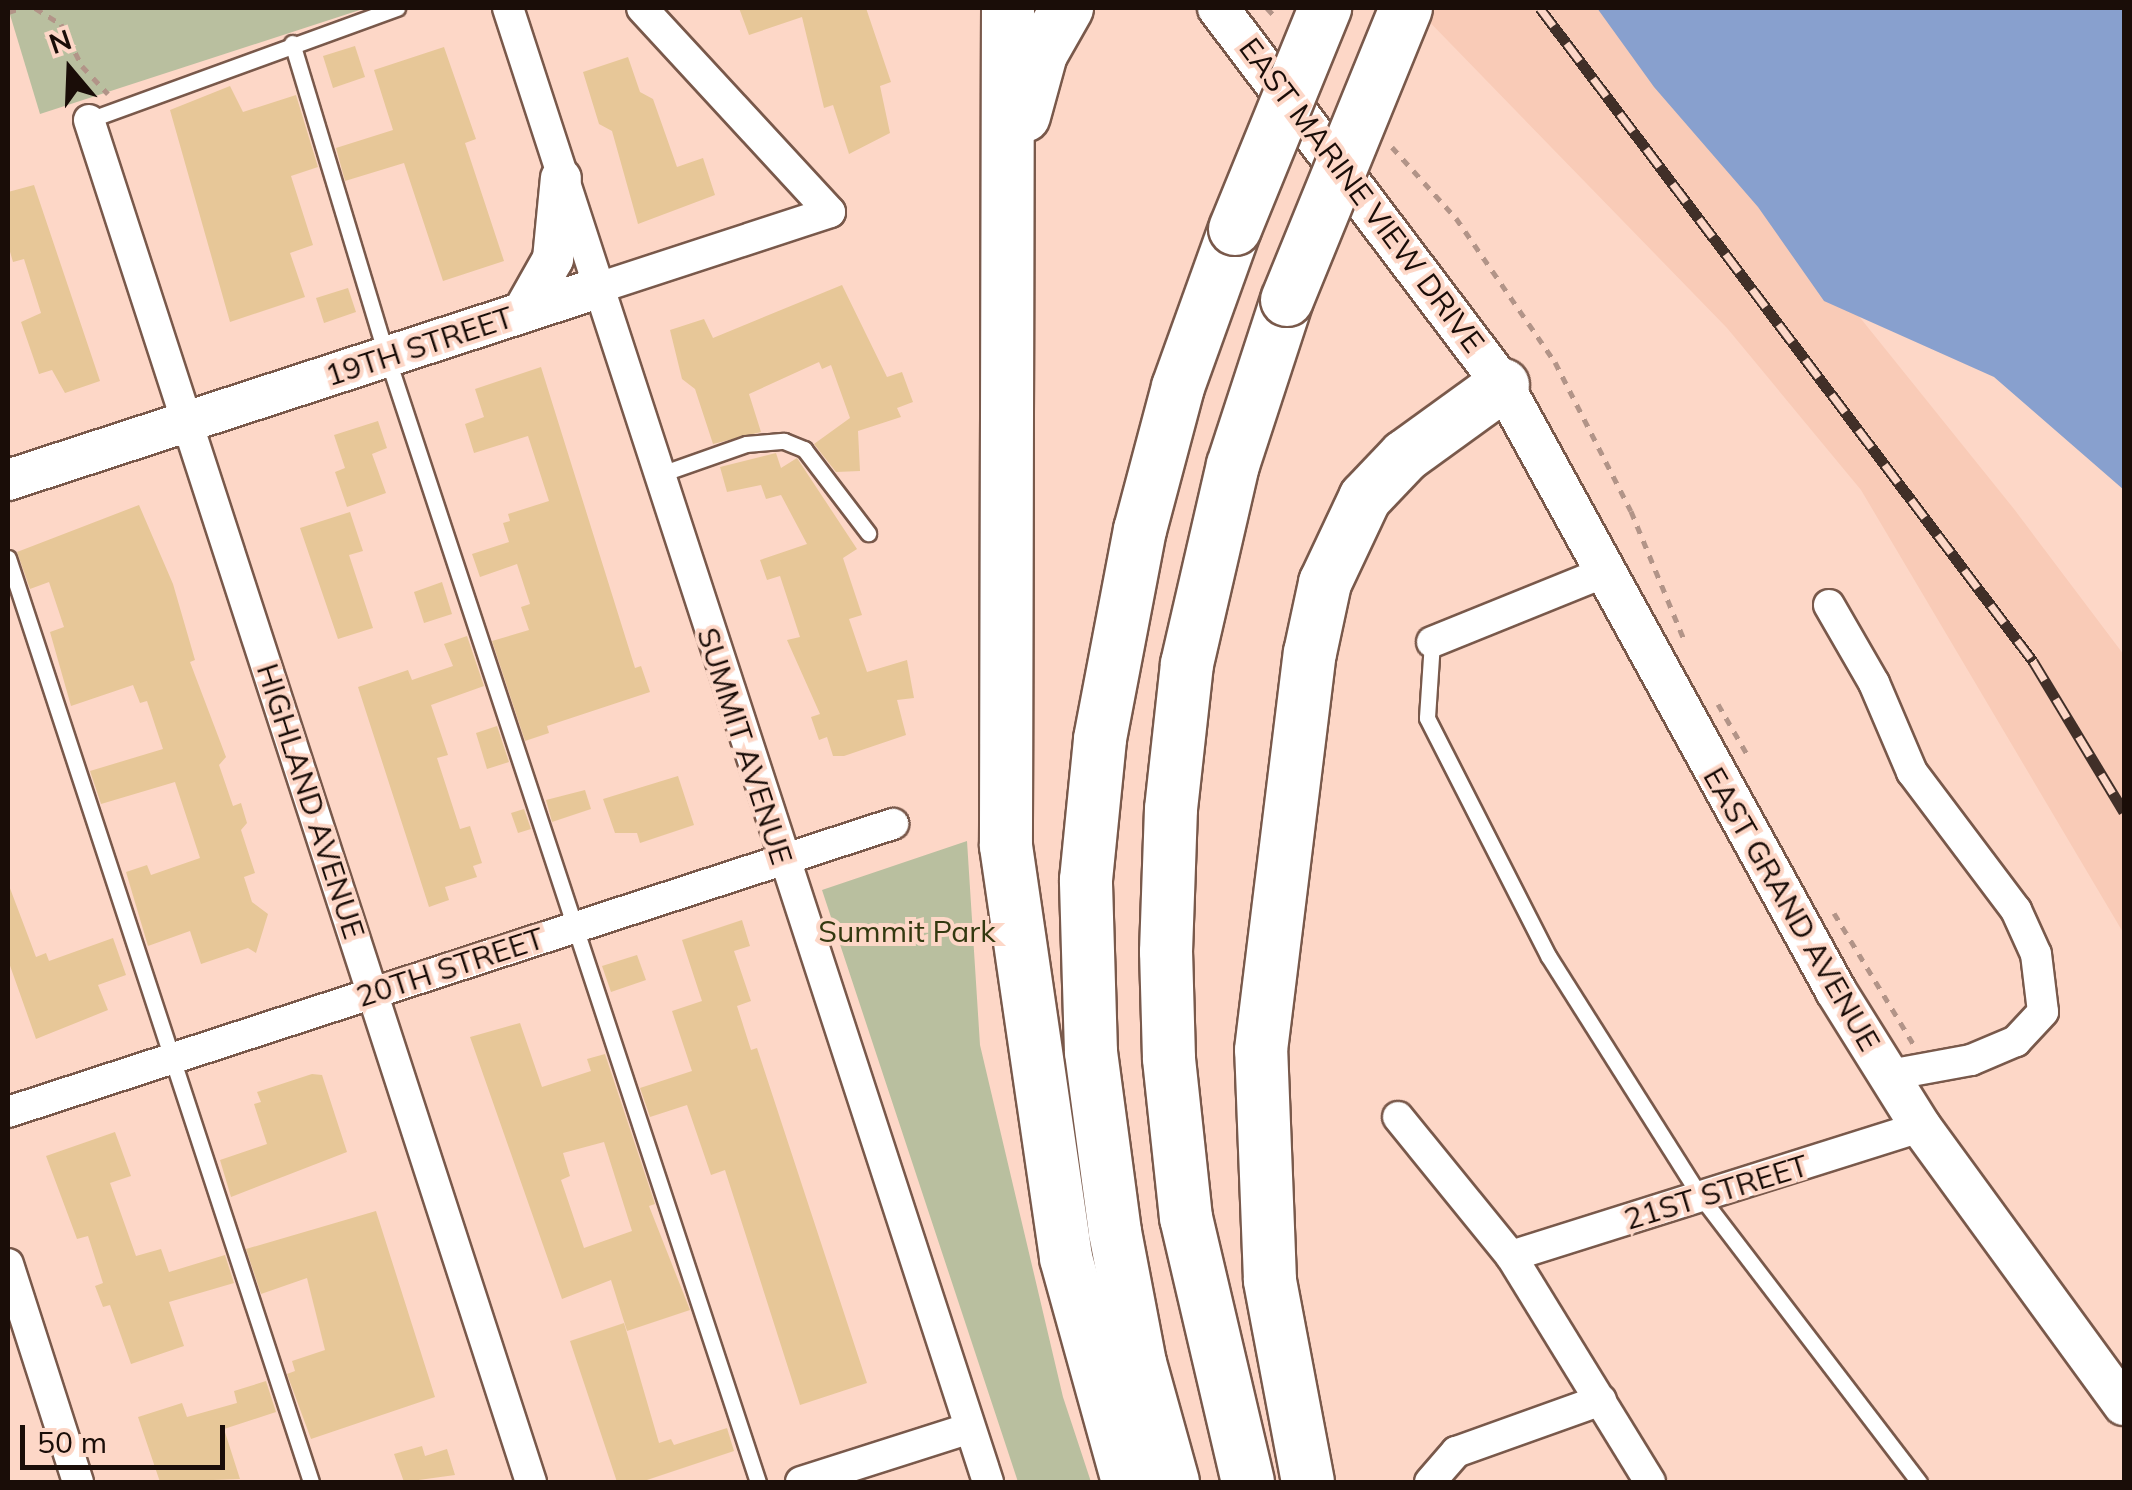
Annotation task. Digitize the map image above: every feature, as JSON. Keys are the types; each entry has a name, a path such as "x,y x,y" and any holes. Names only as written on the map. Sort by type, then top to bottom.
{"highway":[{"path":"1008,8 1006,846 1066,1258 1128,1482"},
{"path":"1009,171 1041,54 1067,8"},
{"path":"1248,1482 1186,1218 1166,952 1171,809 1187,664 1233,465 1287,300 1406,8"},
{"path":"1173,1482 1140,1362 1115,1232 1092,1052 1086,880 1100,739 1140,530 1178,387 1235,229 1302,15"},
{"path":"1308,1482 1270,1280 1261,1050 1310,653 1324,583 1365,498 1405,456 1504,385"}],"main road":[{"name":"EAST MARINE VIEW DRIVE","path":"1218,8 1504,385"},
{"path":"523,312 552,259 561,178"},
{"name":"19TH STREET","path":"8,480 598,288"},
{"name":"EAST GRAND AVENUE","path":"1504,385 1604,573 1889,1076 1921,1127 2124,1405"}],"street":[{"name":"SUMMIT AVENUE","path":"508,8 988,1482"},
{"name":"19TH STREET","path":"598,288 830,212 642,8"},
{"name":"HIGHLAND AVENUE","path":"102,116 188,422 531,1482"},
{"path":"1432,642 1604,573"},
{"path":"1829,605 1874,683 1912,772 2016,910 2036,954 2043,1012 2016,1041 1889,1076"},
{"name":"20TH STREET","path":"8,1112 894,824"},
{"path":"1398,1118 1512,1256 1650,1482"},
{"name":"21ST STREET","path":"1512,1256 1921,1127"},
{"path":"8,1264 78,1482"},
{"path":"1429,1481 1456,1452 1601,1400"},
{"path":"801,1482 970,1428"}],"lane":[{"path":"102,116 396,8"},
{"path":"292,44 387,357 758,1482"},
{"path":"658,475 746,444 784,441 804,449 868,533"},
{"path":"8,558 310,1482"},
{"path":"1432,642 1427,718 1549,957 1701,1196 1919,1482"}],"path":[{"path":"8,12 21,8"},
{"path":"35,8 61,24 102,116"},
{"path":"1267,8 1302,15"},
{"path":"1380,134 1456,218 1555,362 1631,512 1690,655"},
{"path":"1706,691 1728,714 1753,766"},
{"path":"1832,908 1928,1068"}],"shaded area":[{"path":"1416,8 1611,8 2014,509 2124,655 2124,934 1861,490 1727,328"}],"green space":[{"path":"8,8 366,8 40,114"},
{"name":"Summit Park","path":"967,841 980,1045 1063,1397 1091,1482 1018,1482 822,890"}],"water":[{"path":"1597,8 2124,8 2124,490 1994,377 1824,301 1758,207 1654,87"}],"building":[{"path":"739,8 866,8 891,82 880,86 890,133 849,154 833,105 824,108 802,17 749,35"},
{"path":"355,46 365,77 333,88 323,56"},
{"path":"444,47 476,139 465,143 504,261 443,281 404,163 345,181 336,148 393,130 374,70"},
{"path":"628,57 640,92 653,99 677,167 703,158 715,195 638,224 612,131 599,124 583,72"},
{"path":"230,86 243,112 296,95 318,167 291,176 313,245 290,253 305,297 230,322 170,110"},
{"path":"34,185 100,381 65,393 52,370 39,374 21,322 41,313 24,259 13,262 8,245 8,192"},
{"path":"842,285 887,377 902,372 913,402 897,408 901,417 858,431 860,471 836,472 814,444 850,418 831,365 822,369 819,362 749,394 761,432 713,444 695,389 682,379 670,330 704,319 713,338"},
{"path":"348,288 356,312 324,323 316,298"},
{"path":"541,367 635,668 641,666 650,692 547,726 549,733 525,741 492,641 529,630 521,607 530,604 517,564 480,577 472,554 509,542 503,523 510,521 508,514 549,501 528,436 474,453 465,424 484,417 475,389"},
{"path":"378,421 387,448 372,454 386,493 347,507 335,472 345,468 334,435"},
{"path":"776,453 781,468 797,458 857,549 843,558 862,615 849,619 867,672 907,660 914,698 897,700 906,735 844,756 833,756 827,737 819,740 811,717 820,714 787,640 800,637 780,576 767,580 760,560 807,544 781,495 766,499 761,485 727,492 720,467"},
{"path":"139,505 173,584 195,660 190,662 226,757 219,765 233,806 241,803 247,823 241,830 255,873 244,877 252,902 268,914 256,953 248,948 201,964 190,931 148,946 126,872 147,865 151,875 200,858 175,782 101,804 90,771 163,749 147,701 140,703 133,685 71,706 50,632 64,627 49,582 30,589 17,552"},
{"path":"350,512 363,551 349,555 373,628 338,639 300,528"},
{"path":"442,582 452,614 424,623 414,592"},
{"path":"467,636 484,686 431,705 448,755 437,758 460,829 470,826 482,863 473,866 477,877 445,887 449,900 429,907 358,687 408,670 412,680 453,666 444,644"},
{"path":"497,726 509,762 487,769 476,733"},
{"path":"678,776 694,825 640,843 637,833 615,833 603,799"},
{"path":"585,790 591,809 552,822 546,800"},
{"path":"524,809 531,829 518,833 511,813"},
{"path":"8,883 36,957 46,953 49,961 113,938 126,975 98,985 108,1010 36,1039 8,960"},
{"path":"742,920 750,946 734,951 751,1001 737,1006 751,1050 757,1048 867,1383 800,1405 725,1170 711,1175 687,1105 650,1117 640,1088 692,1071 672,1011 702,1001 682,940"},
{"path":"637,955 646,980 611,992 602,966"},
{"path":"520,1023 542,1087 591,1071 587,1059 605,1054 655,1204 649,1206 690,1310 627,1331 611,1280 562,1299 470,1037","holes":["604,1142 632,1231 584,1248 561,1180 570,1176 563,1153"]},
{"path":"312,1074 322,1075 347,1152 231,1197 220,1160 267,1144 254,1104 261,1102 257,1092"},
{"path":"115,1132 131,1176 110,1183 136,1256 161,1249 169,1272 225,1255 234,1283 169,1302 184,1346 131,1364 110,1305 103,1307 95,1286 103,1283 88,1236 77,1239 46,1156"},
{"path":"376,1211 435,1397 311,1439 287,1374 295,1371 292,1361 325,1350 307,1278 261,1294 246,1249"},
{"path":"624,1323 659,1443 671,1439 674,1445 727,1428 734,1451 641,1482 617,1482 570,1341"},
{"path":"266,1381 276,1412 224,1429 240,1479 160,1482 138,1417 182,1403 187,1417 237,1403 234,1391"},
{"path":"422,1446 425,1456 447,1449 455,1475 404,1482 394,1454"}],"railway":[{"path":"1540,8 2033,661 2124,812"}]}
